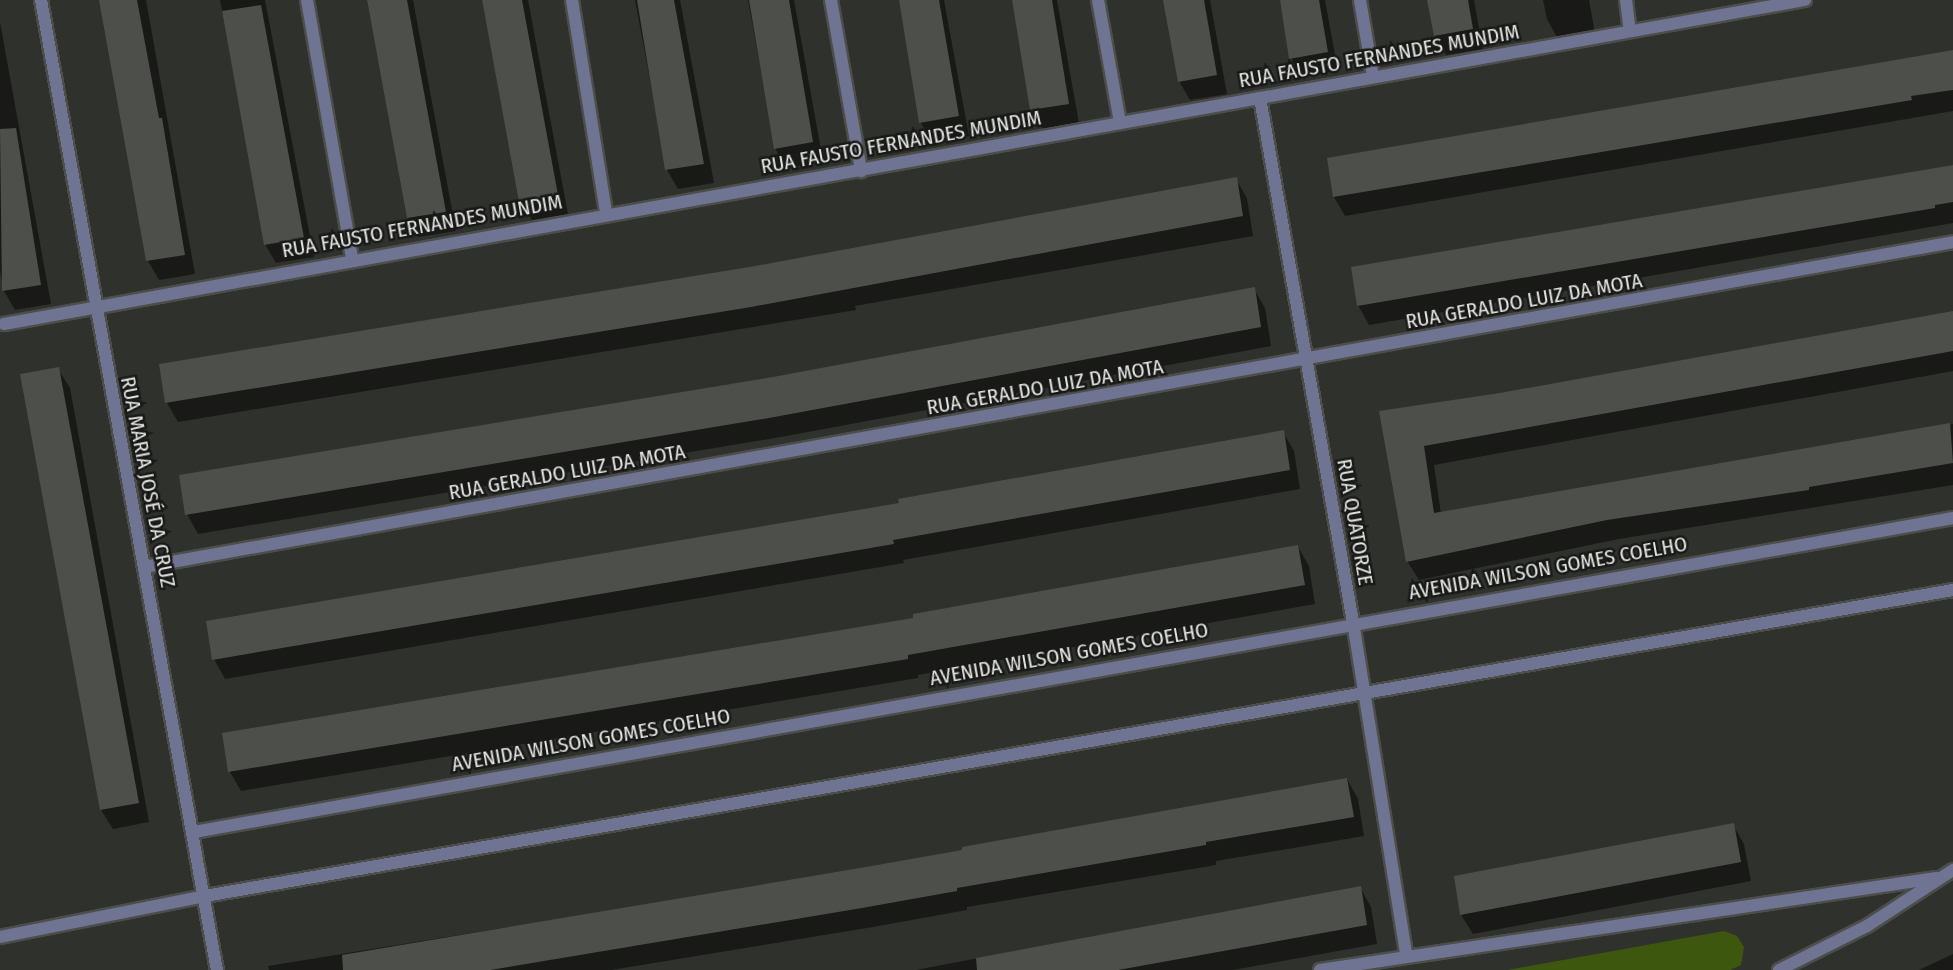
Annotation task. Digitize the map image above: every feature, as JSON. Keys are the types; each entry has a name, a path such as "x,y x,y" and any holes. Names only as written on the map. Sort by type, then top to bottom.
{"street":[{"name":"RUA MARIA JOSÉ DA CRUZ","path":"41,0 95,304 194,832 217,970"},
{"path":"307,0 352,259"},
{"path":"572,0 606,213"},
{"path":"831,0 861,171"},
{"path":"1098,0 1120,122"},
{"path":"1360,0 1373,77"},
{"path":"1626,0 1630,31"},
{"name":"RUA FAUSTO FERNANDES MUNDIM","path":"4,324 95,304 606,213 861,171 1120,122 1805,0"},
{"name":"RUA QUATORZE","path":"1260,98 1353,622 1406,954"},
{"name":"RUA GERALDO LUIZ DA MOTA","path":"144,567 1305,361 1953,242"},
{"name":"AVENIDA WILSON GOMES COELHO","path":"194,832 1353,622 1953,518"},
{"path":"0,937 205,896 1953,590"},
{"path":"1779,970 1867,926 1936,878 1953,870"},
{"path":"1320,970 1406,954 1936,878"}],"green space":[{"path":"1724,931 1737,936 1744,947 1741,965 1730,970 1507,970"}],"building":[{"path":"99,0 137,0 159,118 162,118 185,255 146,261"},
{"path":"367,0 407,0 446,212 407,218"},
{"path":"482,0 522,0 558,195 519,202"},
{"path":"637,0 674,0 704,164 665,170"},
{"path":"749,0 789,0 813,142 774,149"},
{"path":"899,0 939,0 959,116 919,123"},
{"path":"1012,0 1052,0 1069,104 1030,110"},
{"path":"1163,0 1204,0 1217,75 1178,82"},
{"path":"1280,0 1319,0 1328,52 1289,59"},
{"path":"1427,0 1468,0 1473,29 1434,36"},
{"path":"261,5 304,238 264,245 222,11"},
{"path":"1953,50 1953,90 1911,96 1912,100 1333,197 1327,158"},
{"path":"16,128 41,285 2,291 0,129"},
{"path":"1953,165 1953,202 1935,205 1935,208 1357,306 1351,267"},
{"path":"1237,177 1243,216 751,307 165,403 159,364 755,266"},
{"path":"1255,287 1261,327 769,418 185,515 179,475 773,377"},
{"path":"1953,311 1953,351 1424,446 1434,513 1950,423 1953,463 1809,487 1809,490 1607,520 1406,562 1379,411 1500,393"},
{"path":"59,367 139,803 100,810 20,374"},
{"path":"1284,430 1290,470 893,540 894,544 212,660 206,621 899,503 898,499"},
{"path":"1298,545 1305,585 908,655 908,659 228,772 222,733 913,618 913,614"},
{"path":"1347,778 1354,817 957,888 957,891 862,908 490,970 343,970 342,955 866,867 962,850 962,847"},
{"path":"1734,823 1741,862 1460,915 1454,876"},
{"path":"1361,886 1367,925 1118,970 977,970 976,958"}]}
